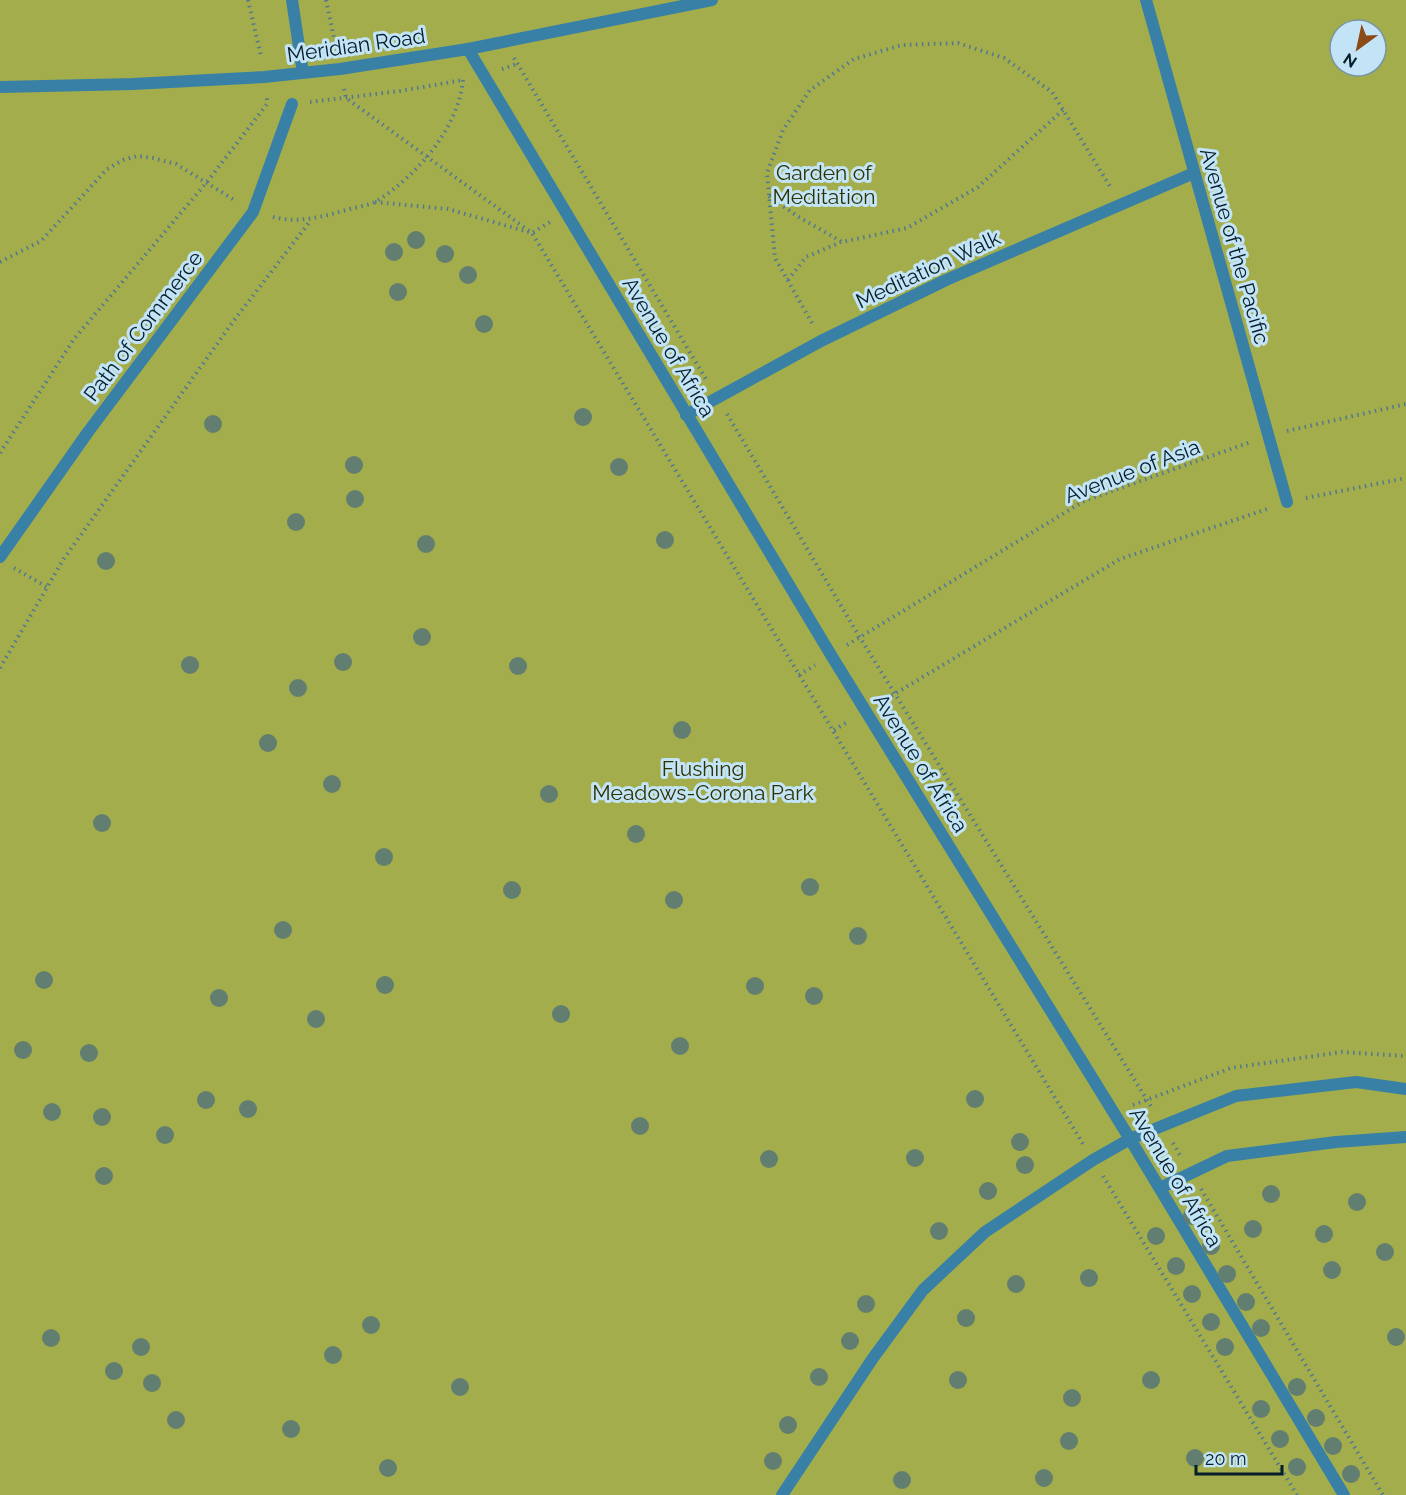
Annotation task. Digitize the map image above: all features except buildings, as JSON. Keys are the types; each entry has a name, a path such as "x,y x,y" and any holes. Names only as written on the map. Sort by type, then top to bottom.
{"street":[{"path":"292,0 303,73"},
{"name":"Meridian Road","path":"0,87 133,84 340,69 468,49 712,0"},
{"name":"Avenue of the Pacific","path":"1146,0 1287,502"},
{"name":"Avenue of Africa","path":"468,49 831,655 1160,1188 1344,1495"},
{"name":"Path of Commerce","path":"5,561 88,432 254,212 292,104"},
{"name":"Meditation Walk","path":"686,415 821,341 946,280 1194,173"},
{"path":"782,1495 873,1358 923,1290 985,1233 1093,1160 1130,1139 1236,1096 1356,1082 1406,1089"},
{"path":"1160,1188 1227,1156 1336,1142 1406,1137"}],"path":[{"path":"248,0 261,56"},
{"path":"326,0 336,48"},
{"path":"504,42 859,636 1163,1126 1383,1495"},
{"path":"821,341 776,258 766,172 783,130 810,90 854,59 902,45 958,43 1004,58 1052,92 1121,203"},
{"path":"267,104 292,104 346,98 463,80 517,64"},
{"path":"374,202 404,180 427,156 449,125 461,98 463,80"},
{"path":"344,88 346,98 532,233 1297,1495"},
{"path":"0,453 74,339 207,182 267,104 267,96"},
{"path":"788,280 806,257 842,242 906,228 978,187 1063,110"},
{"path":"0,262 41,241 107,169 123,160 137,156 176,164 254,212 285,220 311,219 374,202 448,209 532,233 567,212"},
{"path":"769,196 797,216 842,242"},
{"path":"0,668 63,560 232,323 311,219"},
{"name":"Avenue of Asia","path":"799,675 859,636 1084,501 1269,435 1406,404"},
{"path":"834,730 1120,559 1287,502 1406,478"},
{"path":"5,561 48,587"}],"green space":[{"name":"Flushing Meadows-Corona Park","path":"0,0 1406,0 1406,1495 0,1495"}],"park label":[{"name":"Garden of Meditation","path":"824,184"}]}
